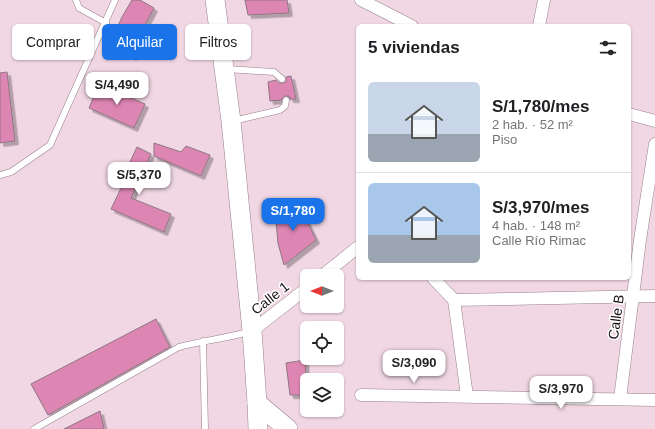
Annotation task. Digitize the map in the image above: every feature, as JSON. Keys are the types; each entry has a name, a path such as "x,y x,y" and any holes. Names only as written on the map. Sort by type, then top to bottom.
{"main road":[{"path":"214,0 231,121 252,331 258,429"},
{"path":"257,403 288,429"}],"street":[{"path":"361,0 374,3 409,24"},
{"path":"539,24 544,0"},
{"path":"631,115 655,121"},
{"name":"Calle B","path":"620,399 634,296 635,241 655,144"},
{"path":"331,269 356,249"},
{"path":"435,280 454,300 467,396"},
{"name":"Calle 1","path":"252,331 300,293"},
{"path":"454,300 655,296"},
{"path":"361,395 655,400"}],"lane":[{"path":"76,0 79,8 106,23"},
{"path":"0,175 11,172 50,145 116,0"},
{"path":"224,69 269,71 274,72 282,78"},
{"path":"231,121 280,110 285,106 286,100"},
{"path":"34,429 179,347 203,341 218,340 252,331"},
{"path":"203,341 205,429"}],"building":[{"path":"132,0 140,0 154,8 145,24 119,24"},
{"path":"245,0 287,0 289,13 248,15"},
{"path":"7,72 15,141 0,143 0,73"},
{"path":"291,76 296,99 290,99 289,96 285,96 281,100 270,101 268,82 276,80 279,83 283,83 286,82 286,77"},
{"path":"99,84 145,104 134,128 89,108"},
{"path":"154,143 181,152 186,146 210,155 201,176 154,156"},
{"path":"137,147 151,154 131,198 171,214 164,232 111,209 124,182 121,181"},
{"path":"319,208 305,217 316,240 284,265 278,243 275,210"},
{"path":"156,319 170,347 48,415 31,384"},
{"path":"300,361 300,365 305,365 306,373 300,373 300,395 290,395 286,363"},
{"path":"100,411 104,429 64,429"}]}
